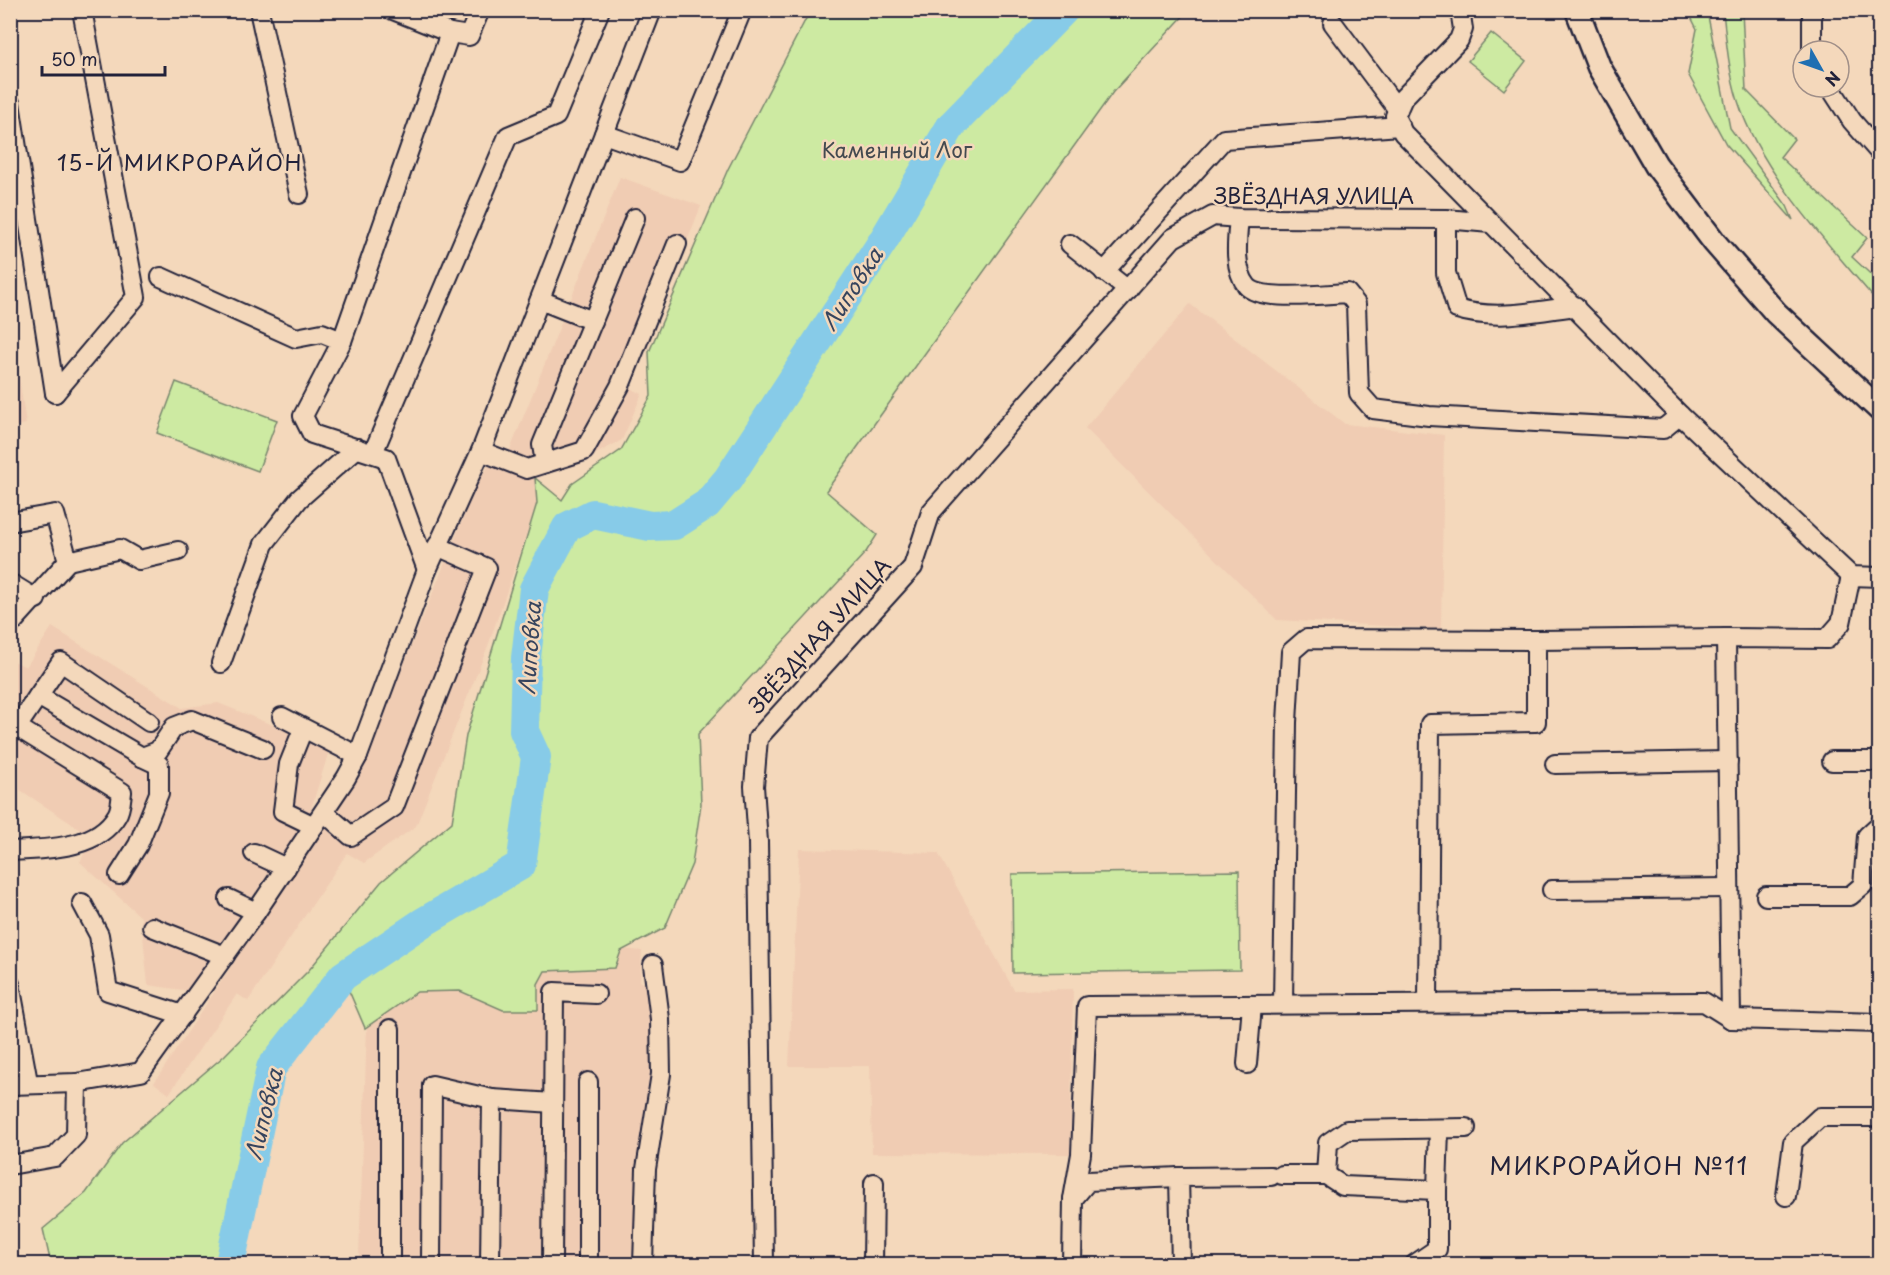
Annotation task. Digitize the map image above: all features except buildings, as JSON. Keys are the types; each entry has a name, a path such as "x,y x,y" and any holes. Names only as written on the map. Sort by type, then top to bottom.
{"main road":[{"path":"1577,10 1599,67 1656,165 1702,225 1776,313 1880,410"}],"street":[{"path":"10,103 55,393 136,297 82,10"},
{"path":"260,10 299,194"},
{"path":"393,10 450,33 469,36 480,10"},
{"path":"221,663 264,544 299,499 365,451 508,136 556,116 600,10"},
{"path":"10,984 19,1084 77,1083 141,1072 256,912 319,819 358,756 427,570 481,451 652,10"},
{"path":"1399,118 1403,98 1459,40 1463,29 1460,10"},
{"path":"1812,10 1812,39"},
{"path":"604,134 680,161 736,12"},
{"path":"1333,23 1399,118 1403,134 1490,223 1575,306 1680,415 1851,576 1880,577"},
{"path":"427,570 386,458 312,434 303,416 342,341 450,33"},
{"path":"1838,99 1852,121 1880,153"},
{"path":"1104,272 1224,139 1399,118"},
{"name":"ЗВЁЗДНАЯ УЛИЦА","path":"764,1264 758,842 754,786 758,738 913,567 931,512 1173,238 1213,216 1239,219 1446,219 1490,223"},
{"path":"545,463 542,445 635,218"},
{"path":"1239,219 1239,269 1248,288 1263,295 1347,293 1356,304 1359,393 1373,410 1429,416 1663,429 1680,415"},
{"path":"1446,219 1446,273 1457,309 1468,312 1515,314 1575,306"},
{"path":"481,451 527,469 584,451 620,386 677,244"},
{"path":"1070,244 1128,290"},
{"path":"161,277 296,338 322,333 342,341"},
{"path":"540,300 593,321"},
{"path":"10,522 55,514 68,561"},
{"path":"303,729 289,764 283,811 319,819 351,836 394,807 487,568 437,546"},
{"path":"10,625 36,599 68,561 120,549 139,560 178,550"},
{"path":"1283,1004 1287,722 1291,652 1306,639 1827,639 1841,623 1851,576"},
{"path":"10,583 36,599"},
{"path":"1726,638 1731,1019"},
{"path":"1428,1003 1430,724 1536,722 1536,640"},
{"path":"10,851 65,847 103,832 118,814 122,792 17,727 61,662 149,722"},
{"path":"38,696 159,765 159,793 138,845 118,875"},
{"path":"282,717 358,756"},
{"path":"142,757 158,751 174,727 192,720 263,749"},
{"path":"1555,764 1728,761"},
{"path":"1832,761 1880,761"},
{"path":"1766,896 1851,896 1863,885 1867,836 1880,824"},
{"path":"254,854 286,868"},
{"path":"1552,890 1729,888"},
{"path":"229,899 256,912"},
{"path":"82,903 99,935 108,991 183,1015"},
{"path":"152,927 225,956"},
{"path":"643,1264 646,1169 661,1074 660,1018 653,965"},
{"path":"552,1264 554,992 596,994"},
{"path":"1072,1264 1073,1199 1081,1154 1087,1006 1704,1002 1731,1019 1880,1023"},
{"path":"1247,1064 1252,1005"},
{"path":"390,1029 390,1264"},
{"path":"588,1082 588,1264"},
{"path":"10,1165 55,1157 76,1135 77,1083"},
{"path":"431,1264 432,1085 492,1099 554,1103"},
{"path":"490,1264 492,1099"},
{"path":"1786,1196 1793,1142 1820,1117 1880,1117"},
{"path":"1326,1174 1328,1143 1347,1130 1466,1128"},
{"path":"1415,1264 1437,1249 1439,1129"},
{"path":"1073,1199 1088,1181 1179,1177 1326,1174 1343,1186 1437,1190"},
{"path":"1179,1177 1181,1264"},
{"path":"873,1264 874,1183"}],"shaded area":[{"path":"620,177 701,206 629,387 642,394 622,440 573,466 535,478 537,503 488,646 416,826 364,863 347,853 248,1001 237,994 169,1094 154,1083 360,772 479,479 492,462 510,450"},
{"path":"1190,304 1345,424 1444,435 1441,629 1277,620 1085,428"},
{"path":"11,321 26,424 10,427"},
{"path":"52,627 182,708 218,703 330,748 310,812 190,991 148,985 141,917 80,862 92,837 11,784 10,659 26,667"},
{"path":"799,849 938,853 1014,990 1073,989 1070,1154 872,1153 870,1066 789,1066"},
{"path":"622,949 642,951 640,982 655,986 650,1264 320,1264 320,1259 359,1257 367,1026 419,990 461,989 504,1008 539,1008 539,982 546,969 616,967"}],"green space":[{"name":"Каменный Лог","path":"810,11 1188,11 1113,92 826,491 877,535 866,552 698,734 701,804 692,864 665,928 621,951 615,968 545,971 538,984 538,1010 503,1010 460,991 417,992 365,1028 343,977 271,1068 230,1264 51,1264 43,1229 86,1193 122,1143 224,1056 309,970 381,882 452,822 466,736 537,503 535,478 562,500 572,484 621,450 651,396 649,352 728,169"},
{"path":"1688,11 1707,11 1730,128 1787,206 1793,220 1726,144 1688,74 1697,29"},
{"path":"1723,11 1742,11 1746,90 1794,139 1780,157 1867,238 1852,257 1879,282 1879,304 1799,208 1763,155 1748,128 1735,90 1728,56"},
{"path":"1491,33 1526,61 1504,90 1468,61"},
{"path":"176,382 277,420 258,471 157,433"},
{"path":"1239,871 1240,970 1013,973 1012,874"}],"waterway":[{"name":"Липовка","path":"230,1264 271,1068 343,976 422,923 521,865 536,757 524,731 526,658 534,589 567,527 593,514 650,526 674,525 707,504 728,479 883,241 951,126 1064,10"}],"district":[{"name":"15-Й МИКРОРАЙОН","path":"180,163"},
{"name":"МИКРОРАЙОН №11","path":"1619,1167"}]}
